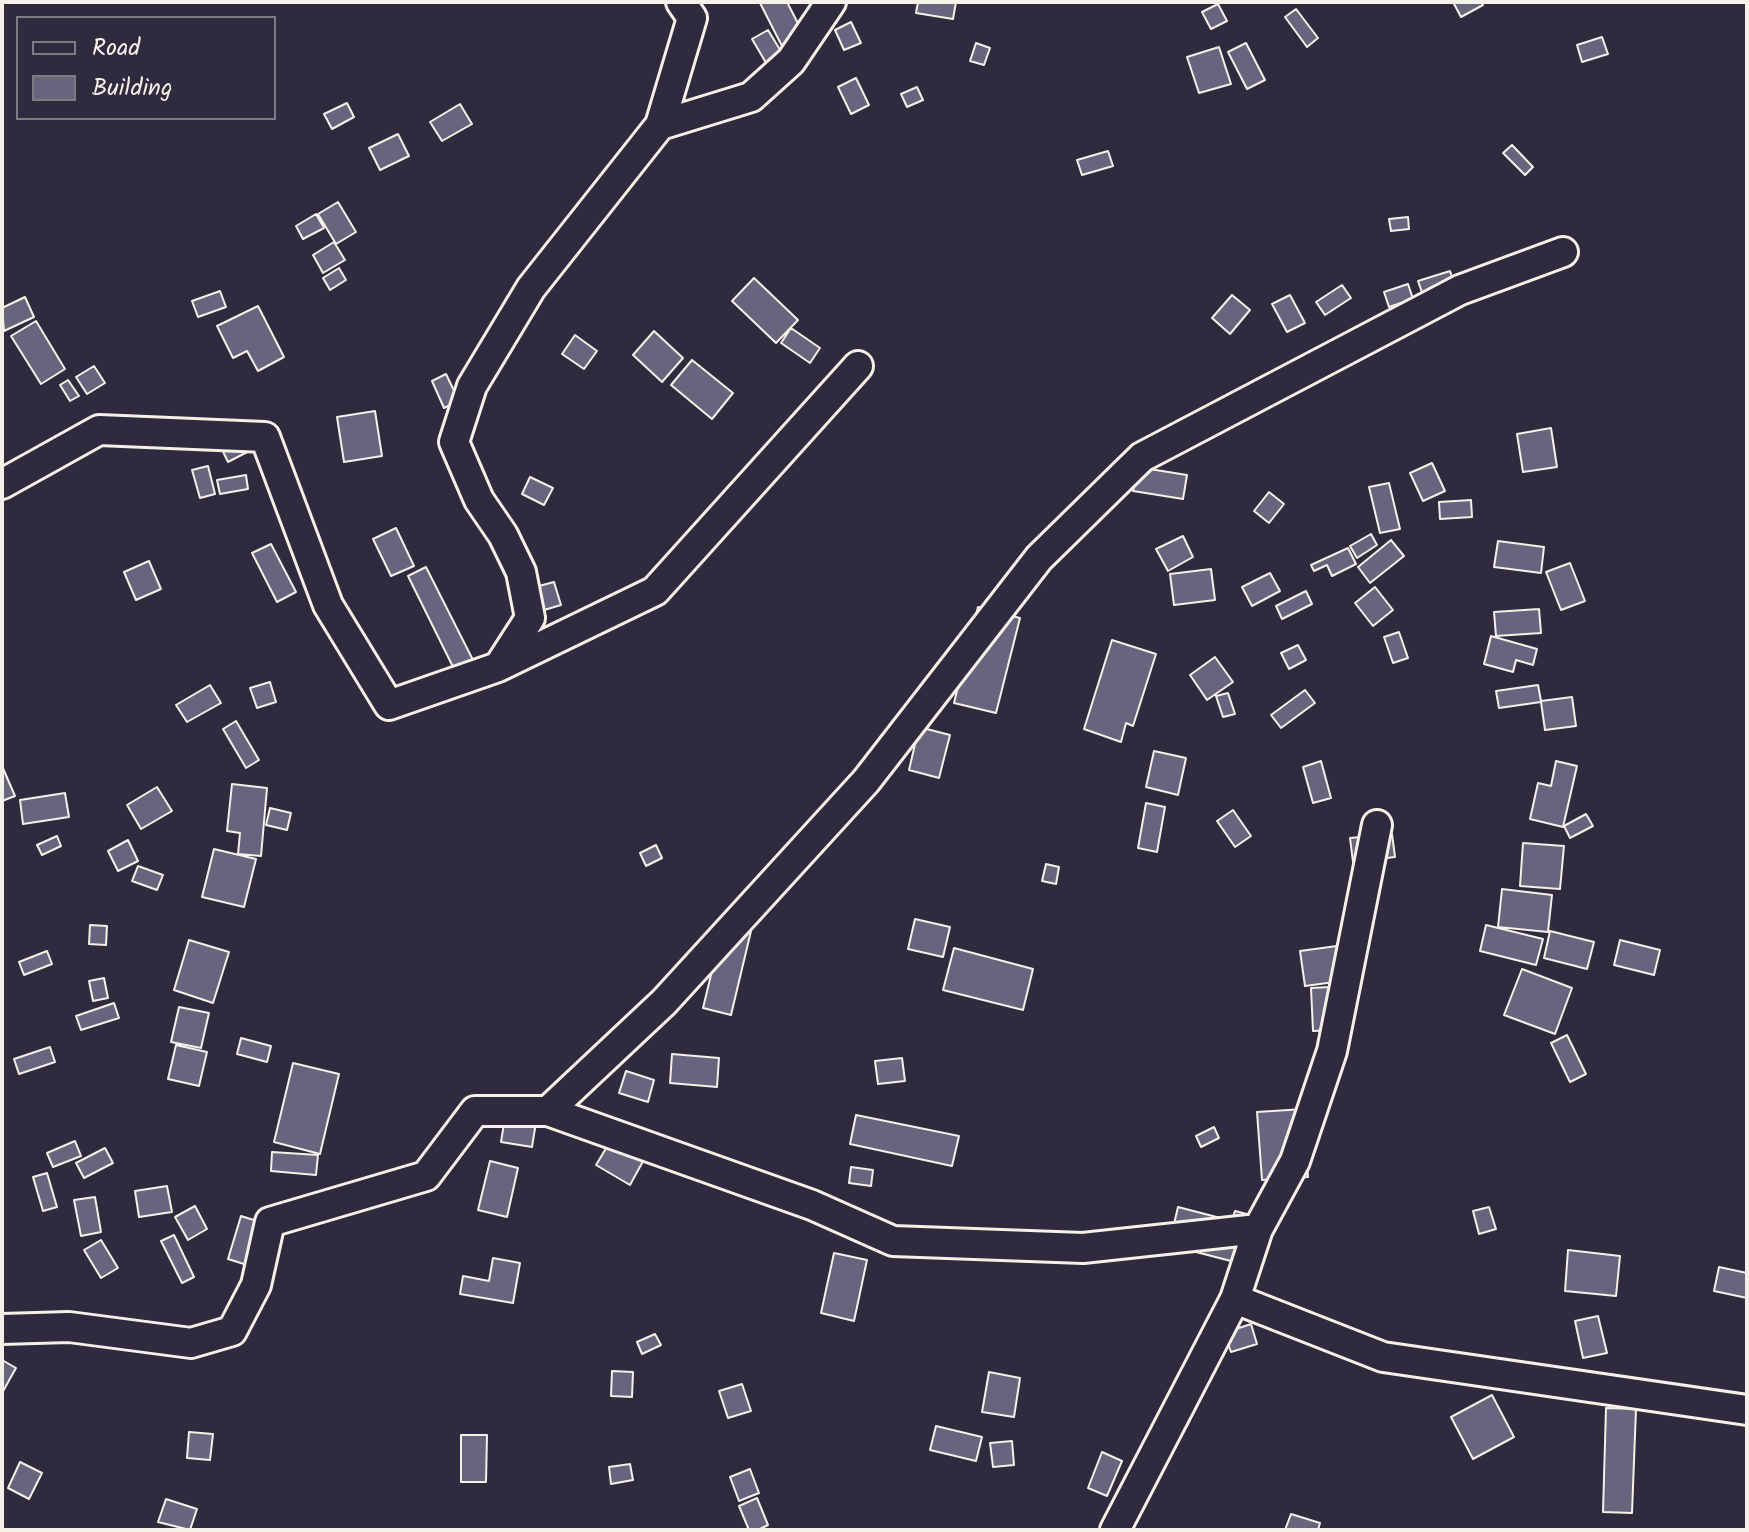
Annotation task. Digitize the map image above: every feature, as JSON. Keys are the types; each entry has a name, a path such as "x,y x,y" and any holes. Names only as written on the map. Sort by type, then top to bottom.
{"street":[{"path":"498,667 530,618 521,572 503,535 479,500 454,442 472,386 531,288 660,125 692,18 681,2"},
{"path":"660,125 751,97 791,61 831,2"},
{"path":"548,1111 664,1002 866,781 1039,558 1142,457 1460,290 1563,252"},
{"path":"2,484 99,430 265,437 328,605 389,705 498,667 655,591 858,366"},
{"path":"1122,1529 1235,1299 1258,1229 1295,1161 1332,1051 1377,825"},
{"path":"2,1329 69,1327 191,1343 232,1331 256,1285 270,1222 426,1176 475,1111 548,1111 812,1205 893,1241 1083,1248 1258,1229"},
{"path":"1235,1299 1383,1357 1747,1410"}],"building":[{"path":"787,2 806,39 784,50 760,3"},
{"path":"918,2 956,2 953,19 916,13"},
{"path":"1453,2 1481,2 1483,5 1461,17"},
{"path":"1218,4 1227,21 1211,29 1202,12"},
{"path":"1296,9 1318,38 1307,47 1285,17"},
{"path":"851,22 861,43 844,50 835,30"},
{"path":"768,30 785,58 769,68 752,39"},
{"path":"1602,37 1608,54 1582,62 1577,45"},
{"path":"976,43 990,48 984,65 970,61"},
{"path":"1246,43 1265,80 1247,89 1228,52"},
{"path":"1219,47 1231,84 1199,93 1187,57"},
{"path":"856,78 869,105 851,114 838,87"},
{"path":"917,87 923,100 907,107 901,94"},
{"path":"347,103 354,117 332,129 324,114"},
{"path":"460,104 472,124 442,141 430,122"},
{"path":"398,134 409,156 380,170 369,148"},
{"path":"1512,145 1533,167 1525,175 1503,153"},
{"path":"1108,151 1113,166 1082,175 1077,160"},
{"path":"338,202 356,232 336,244 318,214"},
{"path":"316,214 324,228 303,239 296,226"},
{"path":"1408,217 1409,229 1391,231 1389,219"},
{"path":"334,242 345,260 323,273 313,255"},
{"path":"339,268 346,280 330,290 323,278"},
{"path":"1450,271 1456,288 1424,298 1418,281"},
{"path":"754,278 798,320 776,343 732,301"},
{"path":"1408,284 1413,299 1389,307 1384,292"},
{"path":"1342,285 1351,298 1325,315 1316,302"},
{"path":"220,291 226,307 198,317 192,301"},
{"path":"1232,295 1250,310 1230,334 1212,318"},
{"path":"1290,295 1305,323 1287,332 1272,304"},
{"path":"25,297 34,317 4,331 2,308"},
{"path":"258,306 284,357 258,371 247,351 233,358 217,326"},
{"path":"36,321 65,369 41,384 11,336"},
{"path":"791,328 820,348 810,363 781,343"},
{"path":"654,331 683,358 662,382 633,355"},
{"path":"575,335 597,351 584,369 562,354"},
{"path":"692,360 733,393 712,419 671,385"},
{"path":"94,366 105,383 87,394 76,377"},
{"path":"446,374 459,401 444,408 432,381"},
{"path":"68,380 79,396 70,401 60,385"},
{"path":"375,411 382,456 344,462 337,417"},
{"path":"1551,428 1557,467 1523,472 1517,434"},
{"path":"217,439 253,449 228,462"},
{"path":"1432,463 1445,491 1423,501 1410,473"},
{"path":"208,466 215,494 200,498 192,470"},
{"path":"1137,467 1187,475 1183,499 1133,491"},
{"path":"246,475 248,489 220,494 217,480"},
{"path":"530,477 553,488 544,505 522,494"},
{"path":"1389,483 1400,529 1380,533 1369,487"},
{"path":"1269,492 1284,504 1269,523 1254,511"},
{"path":"1471,500 1472,517 1440,519 1439,502"},
{"path":"396,528 414,566 391,576 373,539"},
{"path":"1371,534 1377,545 1357,558 1350,546"},
{"path":"1183,536 1193,557 1168,571 1156,549"},
{"path":"1391,540 1404,556 1370,583 1358,567"},
{"path":"1498,541 1544,547 1541,573 1494,567"},
{"path":"271,544 296,592 277,602 252,553"},
{"path":"1348,548 1356,564 1332,576 1327,565 1314,571 1311,565"},
{"path":"149,561 161,589 136,600 124,572"},
{"path":"1570,563 1585,601 1561,610 1546,572"},
{"path":"426,567 477,668 458,677 408,576"},
{"path":"1211,569 1215,600 1174,605 1170,574"},
{"path":"1270,573 1280,591 1252,606 1242,587"},
{"path":"554,582 561,605 541,611 535,587"},
{"path":"1375,587 1393,610 1373,626 1355,603"},
{"path":"1306,591 1312,604 1282,619 1276,606"},
{"path":"978,607 1020,618 996,713 954,703"},
{"path":"1539,609 1541,633 1496,636 1494,612"},
{"path":"1399,632 1408,658 1393,663 1384,637"},
{"path":"1491,636 1537,649 1533,665 1516,660 1513,672 1484,664"},
{"path":"1112,640 1156,654 1133,726 1126,723 1121,742 1084,729"},
{"path":"1298,645 1306,660 1289,669 1281,653"},
{"path":"1215,657 1233,682 1207,700 1190,675"},
{"path":"270,682 276,702 257,708 250,688"},
{"path":"210,685 221,703 187,722 176,705"},
{"path":"1538,685 1541,701 1572,697 1576,726 1545,730 1541,702 1499,708 1496,691"},
{"path":"1305,690 1315,703 1281,728 1271,715"},
{"path":"1228,693 1235,714 1223,717 1216,696"},
{"path":"236,721 259,760 246,768 223,729"},
{"path":"919,727 950,735 939,778 909,770"},
{"path":"1154,751 1186,758 1178,795 1146,787"},
{"path":"1321,761 1331,798 1313,803 1303,767"},
{"path":"1556,761 1577,766 1563,827 1530,819 1538,783 1551,786"},
{"path":"2,766 15,796 2,801"},
{"path":"232,784 267,788 261,856 238,854 240,833 227,831"},
{"path":"157,787 172,811 141,829 127,805"},
{"path":"65,793 69,817 23,824 20,800"},
{"path":"1146,803 1165,807 1157,852 1138,848"},
{"path":"270,808 291,813 287,830 266,825"},
{"path":"1233,810 1251,836 1235,847 1217,821"},
{"path":"1586,814 1593,826 1570,838 1564,826"},
{"path":"1392,834 1395,857 1353,862 1350,838"},
{"path":"57,836 61,846 42,855 37,845"},
{"path":"128,840 138,861 118,871 108,851"},
{"path":"1523,843 1564,846 1560,889 1520,886"},
{"path":"656,845 662,858 646,866 640,853"},
{"path":"214,849 256,859 244,907 202,897"},
{"path":"1046,864 1059,867 1056,884 1042,881"},
{"path":"138,866 163,875 157,890 132,881"},
{"path":"1502,889 1552,895 1548,932 1498,927"},
{"path":"915,919 950,927 943,957 908,949"},
{"path":"90,925 107,926 106,945 89,944"},
{"path":"723,925 751,931 731,1015 703,1008"},
{"path":"1486,925 1543,939 1536,965 1480,951"},
{"path":"1550,931 1594,942 1587,969 1544,958"},
{"path":"189,940 229,952 213,1003 174,990"},
{"path":"1620,940 1660,950 1654,975 1614,965"},
{"path":"1337,946 1342,981 1305,986 1300,951"},
{"path":"954,948 1033,969 1023,1010 943,990"},
{"path":"47,951 52,964 24,975 19,962"},
{"path":"1522,969 1572,988 1555,1034 1504,1015"},
{"path":"104,978 108,998 93,1001 89,981"},
{"path":"1330,987 1332,1030 1313,1031 1311,988"},
{"path":"114,1003 119,1018 81,1030 76,1016"},
{"path":"179,1007 209,1013 201,1048 171,1042"},
{"path":"1567,1035 1586,1074 1570,1082 1551,1043"},
{"path":"241,1038 271,1046 267,1062 237,1054"},
{"path":"176,1045 207,1052 199,1086 168,1079"},
{"path":"50,1047 55,1062 19,1074 14,1059"},
{"path":"672,1054 719,1058 717,1087 670,1083"},
{"path":"902,1058 905,1081 878,1084 875,1061"},
{"path":"293,1063 339,1074 320,1154 274,1142"},
{"path":"626,1071 654,1080 648,1102 619,1093"},
{"path":"1304,1109 1308,1177 1262,1180 1257,1112"},
{"path":"856,1115 959,1136 952,1166 850,1144"},
{"path":"505,1117 536,1122 532,1147 501,1142"},
{"path":"1214,1127 1219,1138 1201,1147 1196,1136"},
{"path":"614,1135 647,1154 630,1185 596,1165"},
{"path":"75,1141 81,1156 53,1167 47,1153"},
{"path":"105,1148 113,1163 84,1178 76,1163"},
{"path":"272,1152 318,1155 316,1175 271,1171"},
{"path":"490,1161 518,1168 507,1217 478,1210"},
{"path":"851,1167 873,1170 871,1186 849,1183"},
{"path":"47,1173 57,1207 43,1211 33,1177"},
{"path":"167,1186 172,1212 139,1217 135,1191"},
{"path":"95,1197 101,1232 81,1236 74,1200"},
{"path":"195,1206 207,1229 188,1240 175,1217"},
{"path":"1178,1207 1232,1221 1235,1211 1270,1220 1258,1268 1169,1245"},
{"path":"1489,1207 1496,1229 1479,1234 1473,1211"},
{"path":"241,1216 260,1222 247,1265 228,1259"},
{"path":"174,1235 194,1277 182,1283 161,1241"},
{"path":"101,1240 118,1268 101,1278 84,1250"},
{"path":"1568,1250 1620,1256 1616,1296 1565,1291"},
{"path":"834,1253 867,1260 854,1321 821,1313"},
{"path":"493,1258 520,1263 513,1303 460,1294 463,1276 489,1281"},
{"path":"1719,1267 1747,1273 1747,1298 1714,1291"},
{"path":"1598,1316 1607,1353 1583,1358 1575,1321"},
{"path":"1251,1324 1257,1344 1231,1352 1224,1333"},
{"path":"655,1334 661,1345 642,1354 637,1342"},
{"path":"2,1360 16,1368 2,1393"},
{"path":"612,1371 633,1372 632,1397 611,1396"},
{"path":"989,1372 1020,1378 1014,1417 982,1412"},
{"path":"742,1384 751,1411 728,1418 719,1391"},
{"path":"1492,1395 1514,1437 1473,1459 1451,1417"},
{"path":"1606,1408 1636,1409 1632,1513 1603,1512"},
{"path":"936,1426 982,1437 976,1461 930,1450"},
{"path":"189,1432 213,1434 210,1460 187,1458"},
{"path":"461,1435 487,1435 486,1482 461,1482"},
{"path":"1012,1441 1014,1465 993,1467 990,1443"},
{"path":"1102,1452 1122,1461 1107,1496 1088,1488"},
{"path":"20,1462 42,1473 29,1499 8,1488"},
{"path":"630,1464 633,1480 611,1484 609,1467"},
{"path":"750,1469 759,1493 739,1501 730,1477"},
{"path":"757,1498 768,1525 749,1530 739,1506"},
{"path":"166,1499 197,1509 190,1530 158,1522"},
{"path":"1291,1514 1320,1523 1318,1530 1285,1530"}]}
